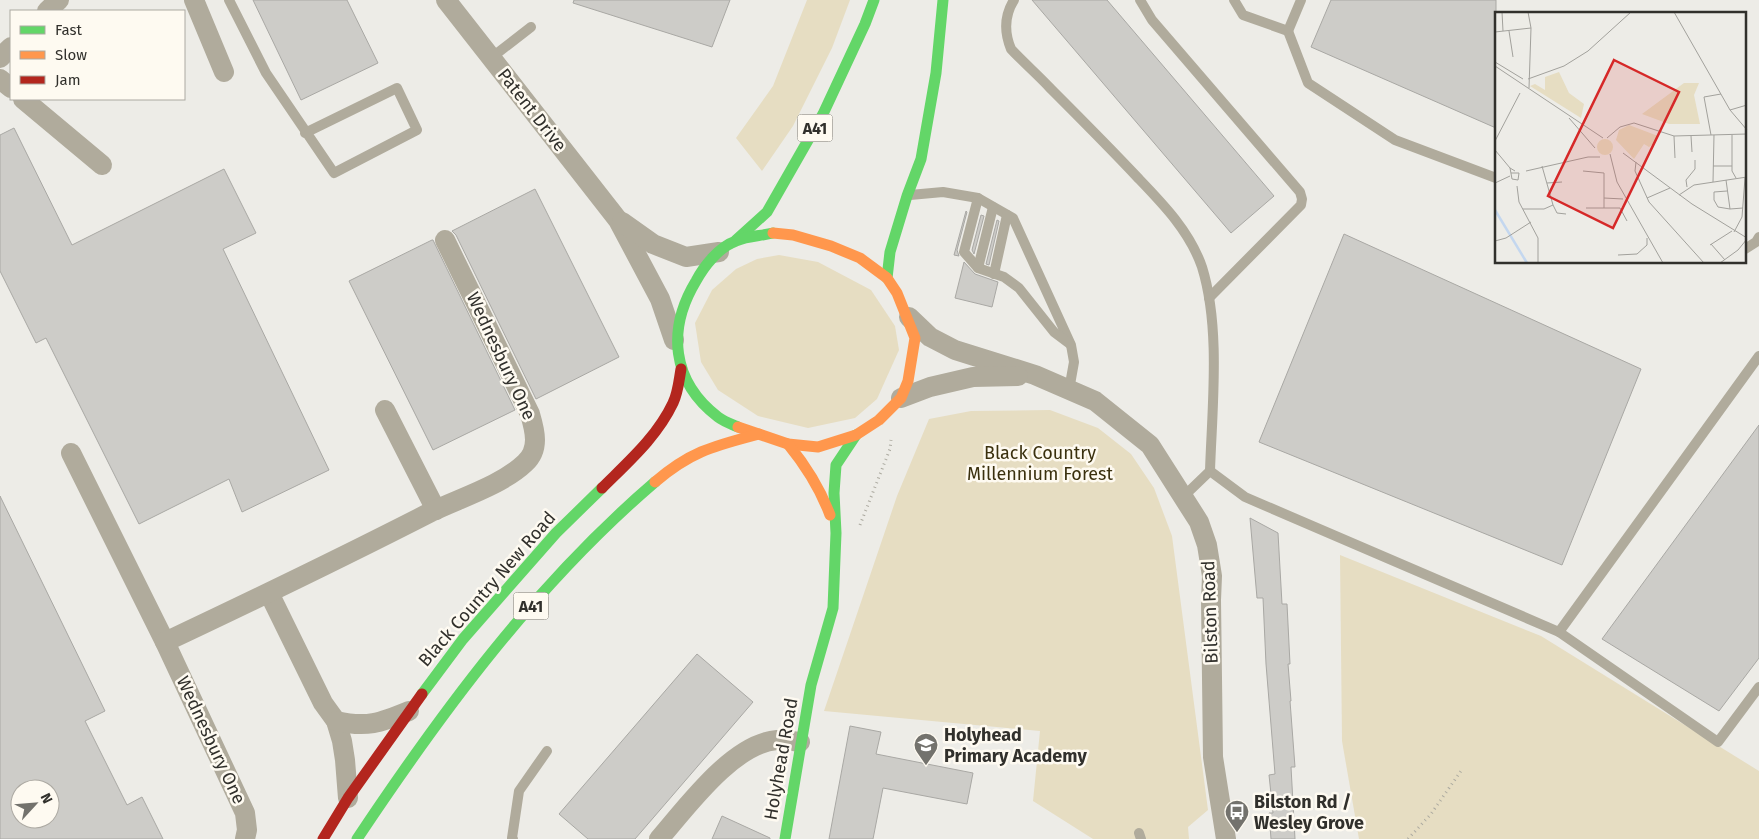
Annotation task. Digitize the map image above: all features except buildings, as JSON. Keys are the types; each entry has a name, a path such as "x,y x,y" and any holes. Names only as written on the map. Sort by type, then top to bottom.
{"main road":[{"name":"A41","path":"727,247 773,233 792,235 831,246 860,258 887,278 907,314 915,338 908,381 897,402 879,420 856,435 818,447 788,444 739,428 718,417 702,401 689,384 681,369 677,347 679,320 686,297 701,272 727,247 767,212 823,114 865,24 874,0"},
{"path":"887,278 890,252 907,196 921,159 936,72 943,0"},
{"name":"Black Country New Road","path":"323,839 348,798 380,756 409,711 463,639 543,548 643,447 661,424 674,401 681,369"},
{"name":"A41","path":"357,839 440,718 496,646 577,554 656,481 691,455 759,434"},
{"name":"Holyhead Road","path":"785,839 811,685 833,608 836,556 834,493 836,465 856,435"},
{"name":"Holyhead Road","path":"788,444 808,467 824,498 836,532"},
{"name":"Holyhead Road","path":"821,598 836,556"},
{"name":"Holyhead Road","path":"811,685 816,630"}],"street":[{"path":"48,10 59,0"},
{"path":"194,0 224,72"},
{"name":"Patent Drive","path":"446,0 618,220 660,299 677,347"},
{"path":"0,58 10,48"},
{"path":"0,79 10,87"},
{"path":"24,100 102,165"},
{"name":"Patent Drive","path":"618,220 653,244 686,257 727,247"},
{"name":"Wednesbury One","path":"165,642 508,477 526,462 535,448 535,432 530,414 445,240"},
{"name":"Bilston Road","path":"907,314 930,337 939,343 955,350 1035,375 1095,400 1150,445 1199,522 1207,545 1212,576 1213,757 1226,839"},
{"name":"Bilston Road","path":"897,402 930,387 973,377 1035,375"},
{"path":"385,410 436,510"},
{"name":"Wednesbury One","path":"71,453 165,642 245,813 247,830 245,839"},
{"path":"269,593 323,703 336,722 342,741 348,798"},
{"path":"336,722 355,725 372,724 409,711"},
{"path":"659,839 710,780 741,755 760,745 776,740 800,742"}],"lane":[{"path":"229,0 266,73 305,132 334,173 417,130 397,88 305,132"},
{"path":"1014,0 1009,8 1005,30 1011,48 1114,152 1168,210 1184,231 1196,252 1202,268 1209,298 1214,363 1210,471 1183,497"},
{"path":"1140,0 1152,20 1300,192 1302,199 1301,205 1209,298"},
{"path":"1234,0 1243,15 1288,31"},
{"path":"1301,0 1288,31 1308,83 1395,140 1495,178"},
{"path":"491,58 531,27"},
{"path":"907,196 943,192 978,198 1013,218 1071,345 1074,362 1069,390"},
{"path":"978,198 964,252 978,268 1004,277 1019,288 1054,332 1071,345"},
{"path":"978,268 993,207"},
{"path":"994,274 1007,215"},
{"path":"1746,248 1756,242 1759,237"},
{"path":"1559,632 1759,356"},
{"path":"1210,471 1245,497 1559,632 1718,742 1759,687"},
{"path":"511,839 519,791 547,751"}],"path":[{"path":"857,533 890,449 897,402"},
{"path":"1408,839 1432,814 1462,768"}],"green space":[{"path":"807,0 850,0 832,48 793,126 762,171 736,138 773,86"},
{"path":"779,255 818,262 871,290 895,326 899,350 877,399 855,418 808,428 758,416 718,390 701,362 695,323 712,290 736,269 757,259"},
{"name":"Black Country Millennium Forest","path":"1050,410 1098,428 1131,454 1154,488 1172,536 1208,810 1188,827 1189,839 1093,839 1033,801 1040,731 824,711 897,496 929,419 971,411"},
{"path":"1340,555 1541,636 1759,771 1759,839 1359,839 1342,741"}],"traffic: fast":[{"path":"736,240 767,212 823,114 865,24 874,0"},
{"path":"887,278 890,252 907,196 921,159 936,73 943,0"},
{"path":"738,427 718,417 702,403 691,387 683,371 678,354 681,317 687,299 699,275 718,252 740,239 773,233"},
{"path":"785,839 811,685 833,608 836,465 856,435"},
{"path":"357,839 423,743 494,650 570,563 655,482"},
{"path":"422,694 463,639 556,533 602,488"}],"traffic: slow":[{"path":"738,427 788,444 818,447 856,435 879,420 901,398 908,381 915,338 897,293 887,278 860,258 831,246 793,235 773,233"},
{"path":"655,482 692,456 729,442 759,434"},
{"path":"788,444 812,478 830,515"}],"traffic: jam":[{"path":"602,488 641,449 659,427 675,399 681,369"},
{"path":"323,839 348,798 422,694"}],"place":[{"name":"Holyhead Primary Academy","path":"926,766"},
{"name":"Bilston Rd / Wesley Grove","path":"1237,833"}]}
